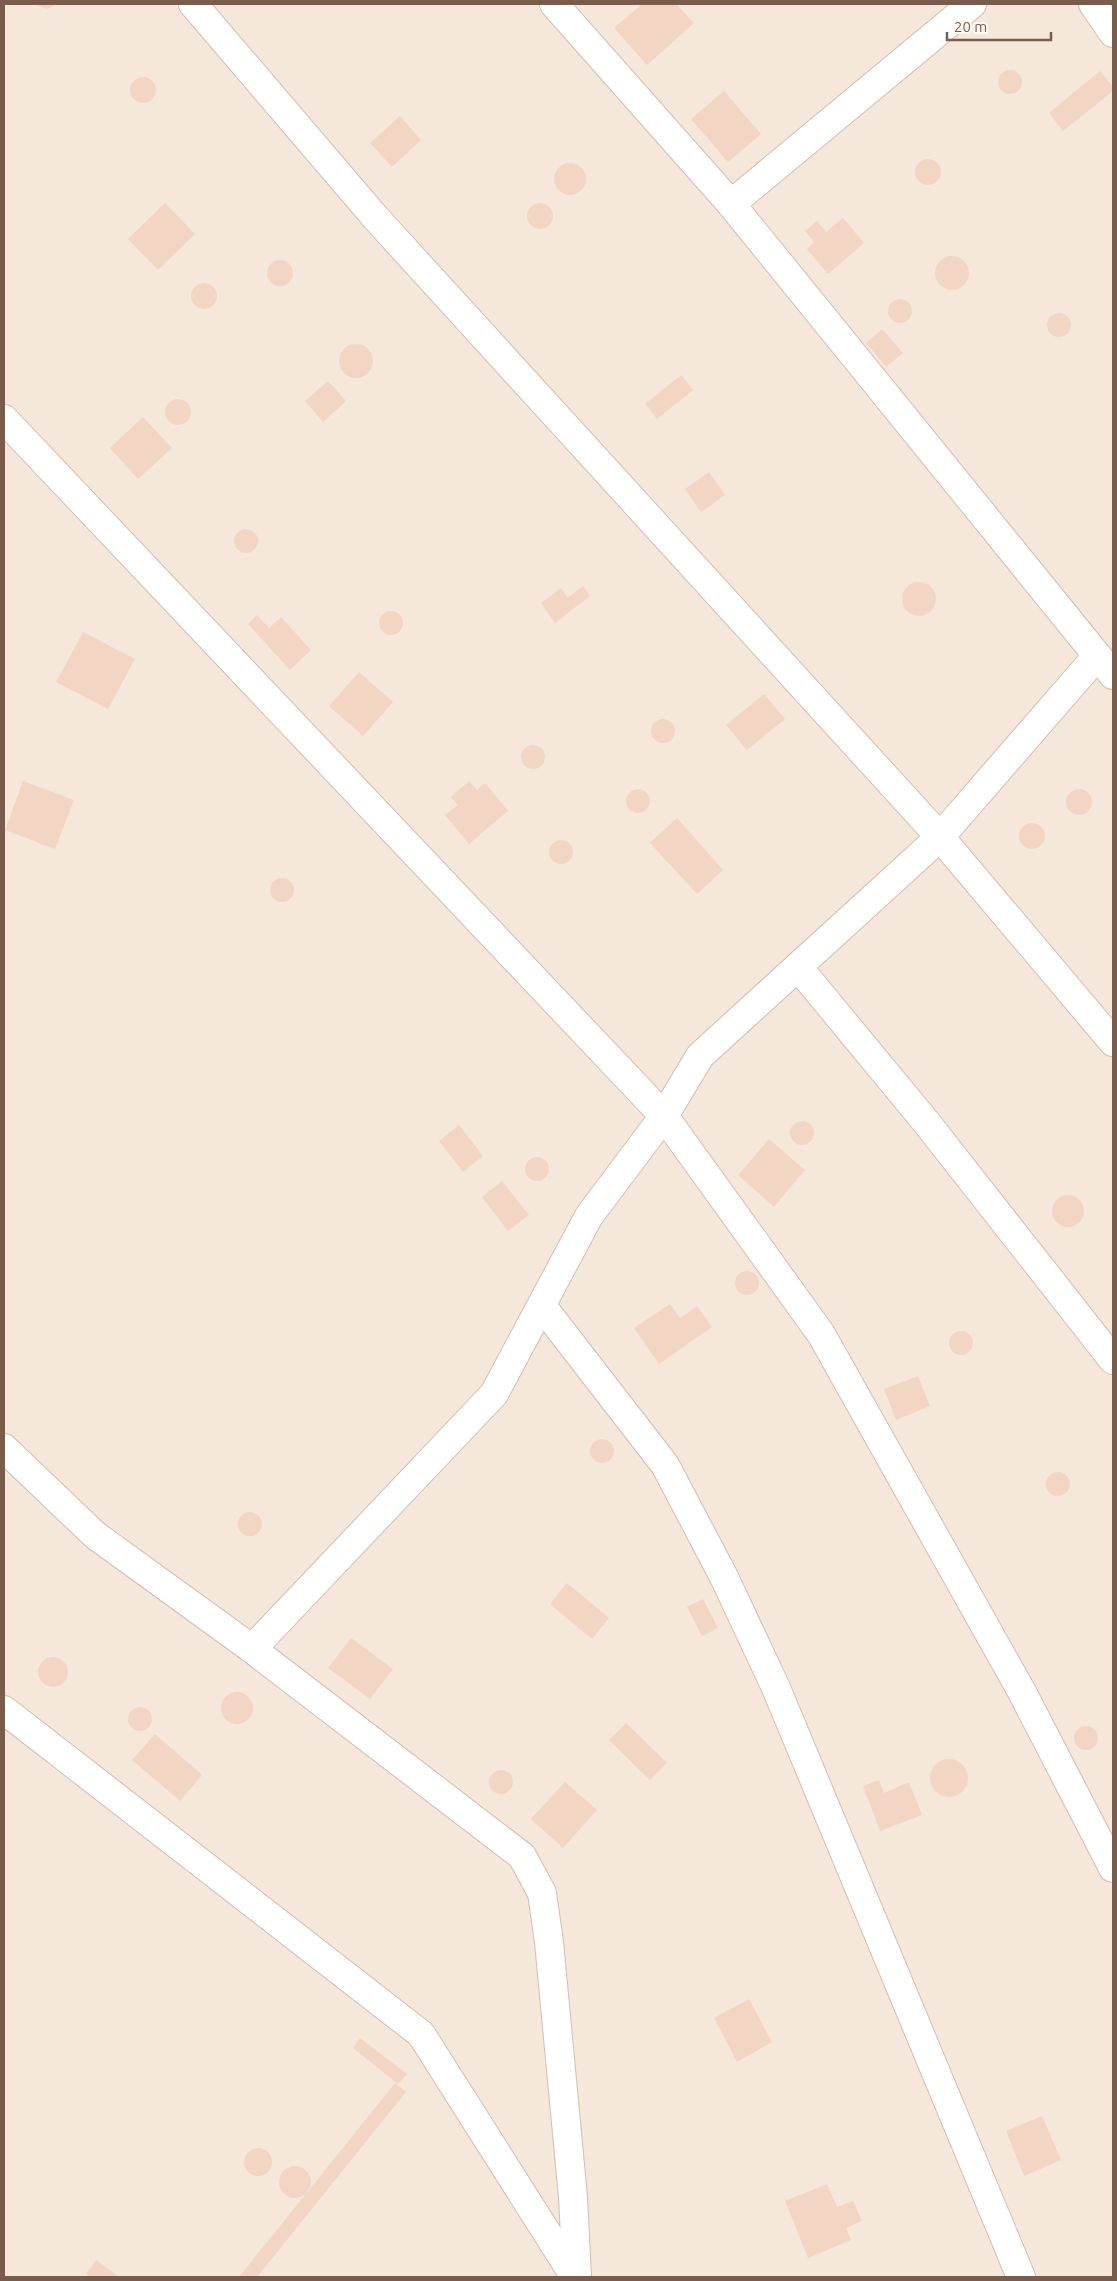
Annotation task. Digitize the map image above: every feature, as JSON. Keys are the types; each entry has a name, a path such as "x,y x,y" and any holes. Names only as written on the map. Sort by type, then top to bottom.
{"street":[{"path":"193,4 375,217 940,837 1113,1042"},
{"path":"252,1649 494,1394 589,1216 664,1116 700,1056 940,837 1105,665 731,204 554,4"},
{"path":"731,204 972,4"},
{"path":"1093,4 1113,32"},
{"path":"4,419 664,1116 821,1334 1022,1692 1113,1868"},
{"path":"798,967 926,1122 1113,1360"},
{"path":"542,1306 665,1465 724,1577 776,1688 1021,2277"},
{"path":"4,1448 95,1535 252,1649 522,1856 542,1893 549,1942 572,2187 576,2277"},
{"path":"4,1710 421,2034 576,2277"}],"shaded area":[{"path":"4,4 1113,4 1113,2277 4,2277"}],"building":[{"path":"34,4 58,4 47,9"},
{"path":"642,4 676,4 694,23 647,65 614,28"},
{"path":"1010,70 1019,73 1022,82 1019,91 1010,94 1001,91 998,82 1001,73"},
{"path":"1100,71 1113,87 1113,91 1063,131 1049,113"},
{"path":"143,77 152,81 156,90 152,99 143,103 134,99 130,90 134,81"},
{"path":"724,91 761,134 728,162 691,119"},
{"path":"400,116 421,140 392,167 370,143"},
{"path":"928,159 937,163 941,172 937,181 928,185 919,181 915,172 919,163"},
{"path":"570,163 582,167 586,179 582,191 570,195 558,191 554,179 558,167"},
{"path":"165,203 195,234 158,270 128,239"},
{"path":"540,203 549,207 553,216 549,225 540,229 531,225 527,216 531,207"},
{"path":"843,218 864,243 828,274 807,249 814,242 805,231 817,221 826,232"},
{"path":"952,256 964,261 969,273 964,285 952,290 940,285 935,273 940,261"},
{"path":"280,260 289,264 293,273 289,282 280,286 271,282 267,273 271,264"},
{"path":"204,283 213,287 217,296 213,305 204,309 195,305 191,296 195,287"},
{"path":"900,299 909,302 912,311 909,320 900,323 891,320 888,311 891,302"},
{"path":"1059,313 1068,316 1071,325 1068,334 1059,337 1050,334 1047,325 1050,316"},
{"path":"882,329 903,353 886,367 866,343"},
{"path":"356,344 368,349 373,361 368,373 356,378 344,373 339,361 344,349"},
{"path":"681,375 693,390 657,419 645,404"},
{"path":"328,381 346,401 323,422 305,401"},
{"path":"178,399 187,403 191,412 187,421 178,425 169,421 165,412 169,403"},
{"path":"143,417 172,448 138,479 110,448"},
{"path":"709,472 725,495 701,512 685,489"},
{"path":"246,529 255,532 258,541 255,550 246,553 237,550 234,541 237,532"},
{"path":"919,582 926,583 931,587 935,592 935,606 931,611 926,615 919,616 912,615 907,611 903,606 902,599 903,592 907,587 912,583"},
{"path":"583,586 590,596 555,623 541,603 561,588 568,598"},
{"path":"391,611 400,614 403,623 400,632 391,635 382,632 379,623 382,614"},
{"path":"257,615 269,628 281,617 311,650 290,670 248,624"},
{"path":"83,632 135,659 108,709 56,682"},
{"path":"359,672 393,702 363,736 329,706"},
{"path":"764,694 785,719 747,750 726,725"},
{"path":"663,719 672,722 675,731 672,740 663,743 654,740 651,731 654,722"},
{"path":"533,745 542,748 545,757 542,766 533,769 524,766 521,757 524,748"},
{"path":"23,781 74,800 55,849 5,830"},
{"path":"469,781 477,790 485,783 508,811 469,844 445,815 458,805 451,797"},
{"path":"638,789 647,792 650,801 647,810 638,813 629,810 626,801 629,792"},
{"path":"1079,789 1088,793 1092,802 1088,811 1079,815 1070,811 1066,802 1070,793"},
{"path":"677,818 723,870 697,894 650,843"},
{"path":"1032,823 1041,827 1045,836 1041,845 1032,849 1023,845 1019,836 1023,827"},
{"path":"561,840 570,843 573,852 570,861 561,864 552,861 549,852 552,843"},
{"path":"282,878 291,881 294,890 291,899 282,902 273,899 270,890 273,881"},
{"path":"802,1121 811,1124 814,1133 811,1142 802,1145 793,1142 790,1133 793,1124"},
{"path":"459,1125 483,1156 463,1172 439,1141"},
{"path":"769,1139 805,1170 774,1207 738,1175"},
{"path":"537,1157 546,1160 549,1169 546,1178 537,1181 528,1178 525,1169 528,1160"},
{"path":"502,1181 529,1215 508,1231 482,1197"},
{"path":"1068,1195 1080,1199 1084,1211 1080,1223 1068,1227 1056,1223 1052,1211 1056,1199"},
{"path":"747,1271 756,1274 759,1283 756,1292 747,1295 738,1292 735,1283 738,1274"},
{"path":"670,1304 680,1318 697,1306 712,1327 659,1364 634,1328"},
{"path":"961,1331 970,1334 973,1343 970,1352 961,1355 952,1352 949,1343 952,1334"},
{"path":"918,1376 930,1406 896,1420 884,1389"},
{"path":"602,1439 611,1442 614,1451 611,1460 602,1463 593,1460 590,1451 593,1442"},
{"path":"1058,1472 1067,1475 1070,1484 1067,1493 1058,1496 1049,1493 1046,1484 1049,1475"},
{"path":"250,1512 259,1515 262,1524 259,1533 250,1536 241,1533 238,1524 241,1515"},
{"path":"567,1583 609,1618 592,1639 550,1604"},
{"path":"703,1599 718,1628 702,1636 687,1607"},
{"path":"351,1638 393,1669 370,1699 328,1668"},
{"path":"53,1657 59,1658 67,1666 67,1678 59,1686 53,1687 47,1686 39,1678 38,1672 39,1666 47,1658"},
{"path":"237,1692 248,1697 253,1708 248,1719 237,1724 226,1719 221,1708 226,1697"},
{"path":"140,1707 149,1710 152,1719 149,1728 140,1731 131,1728 128,1719 131,1710"},
{"path":"626,1723 667,1763 650,1780 609,1740"},
{"path":"1086,1726 1095,1729 1098,1738 1095,1747 1086,1750 1077,1747 1074,1738 1077,1729"},
{"path":"155,1734 202,1775 180,1801 132,1760"},
{"path":"949,1759 962,1765 968,1778 962,1791 949,1797 936,1791 930,1778 936,1765"},
{"path":"501,1770 510,1773 513,1782 510,1791 501,1794 492,1791 489,1782 492,1773"},
{"path":"879,1780 884,1793 909,1782 922,1815 880,1831 863,1786"},
{"path":"565,1782 597,1810 563,1848 531,1819"},
{"path":"749,1999 772,2042 737,2062 714,2018"},
{"path":"360,2038 407,2074 398,2084 353,2048"},
{"path":"395,2083 406,2092 257,2277 239,2277"},
{"path":"1042,2116 1061,2160 1024,2176 1006,2131"},
{"path":"258,2148 268,2152 272,2162 268,2172 258,2176 248,2172 244,2162 248,2152"},
{"path":"295,2166 306,2171 311,2182 306,2193 295,2198 284,2193 279,2182 284,2171"},
{"path":"827,2184 837,2207 853,2201 862,2221 846,2228 851,2240 808,2258 785,2201"},
{"path":"96,2260 119,2277 90,2277 86,2274"}]}
